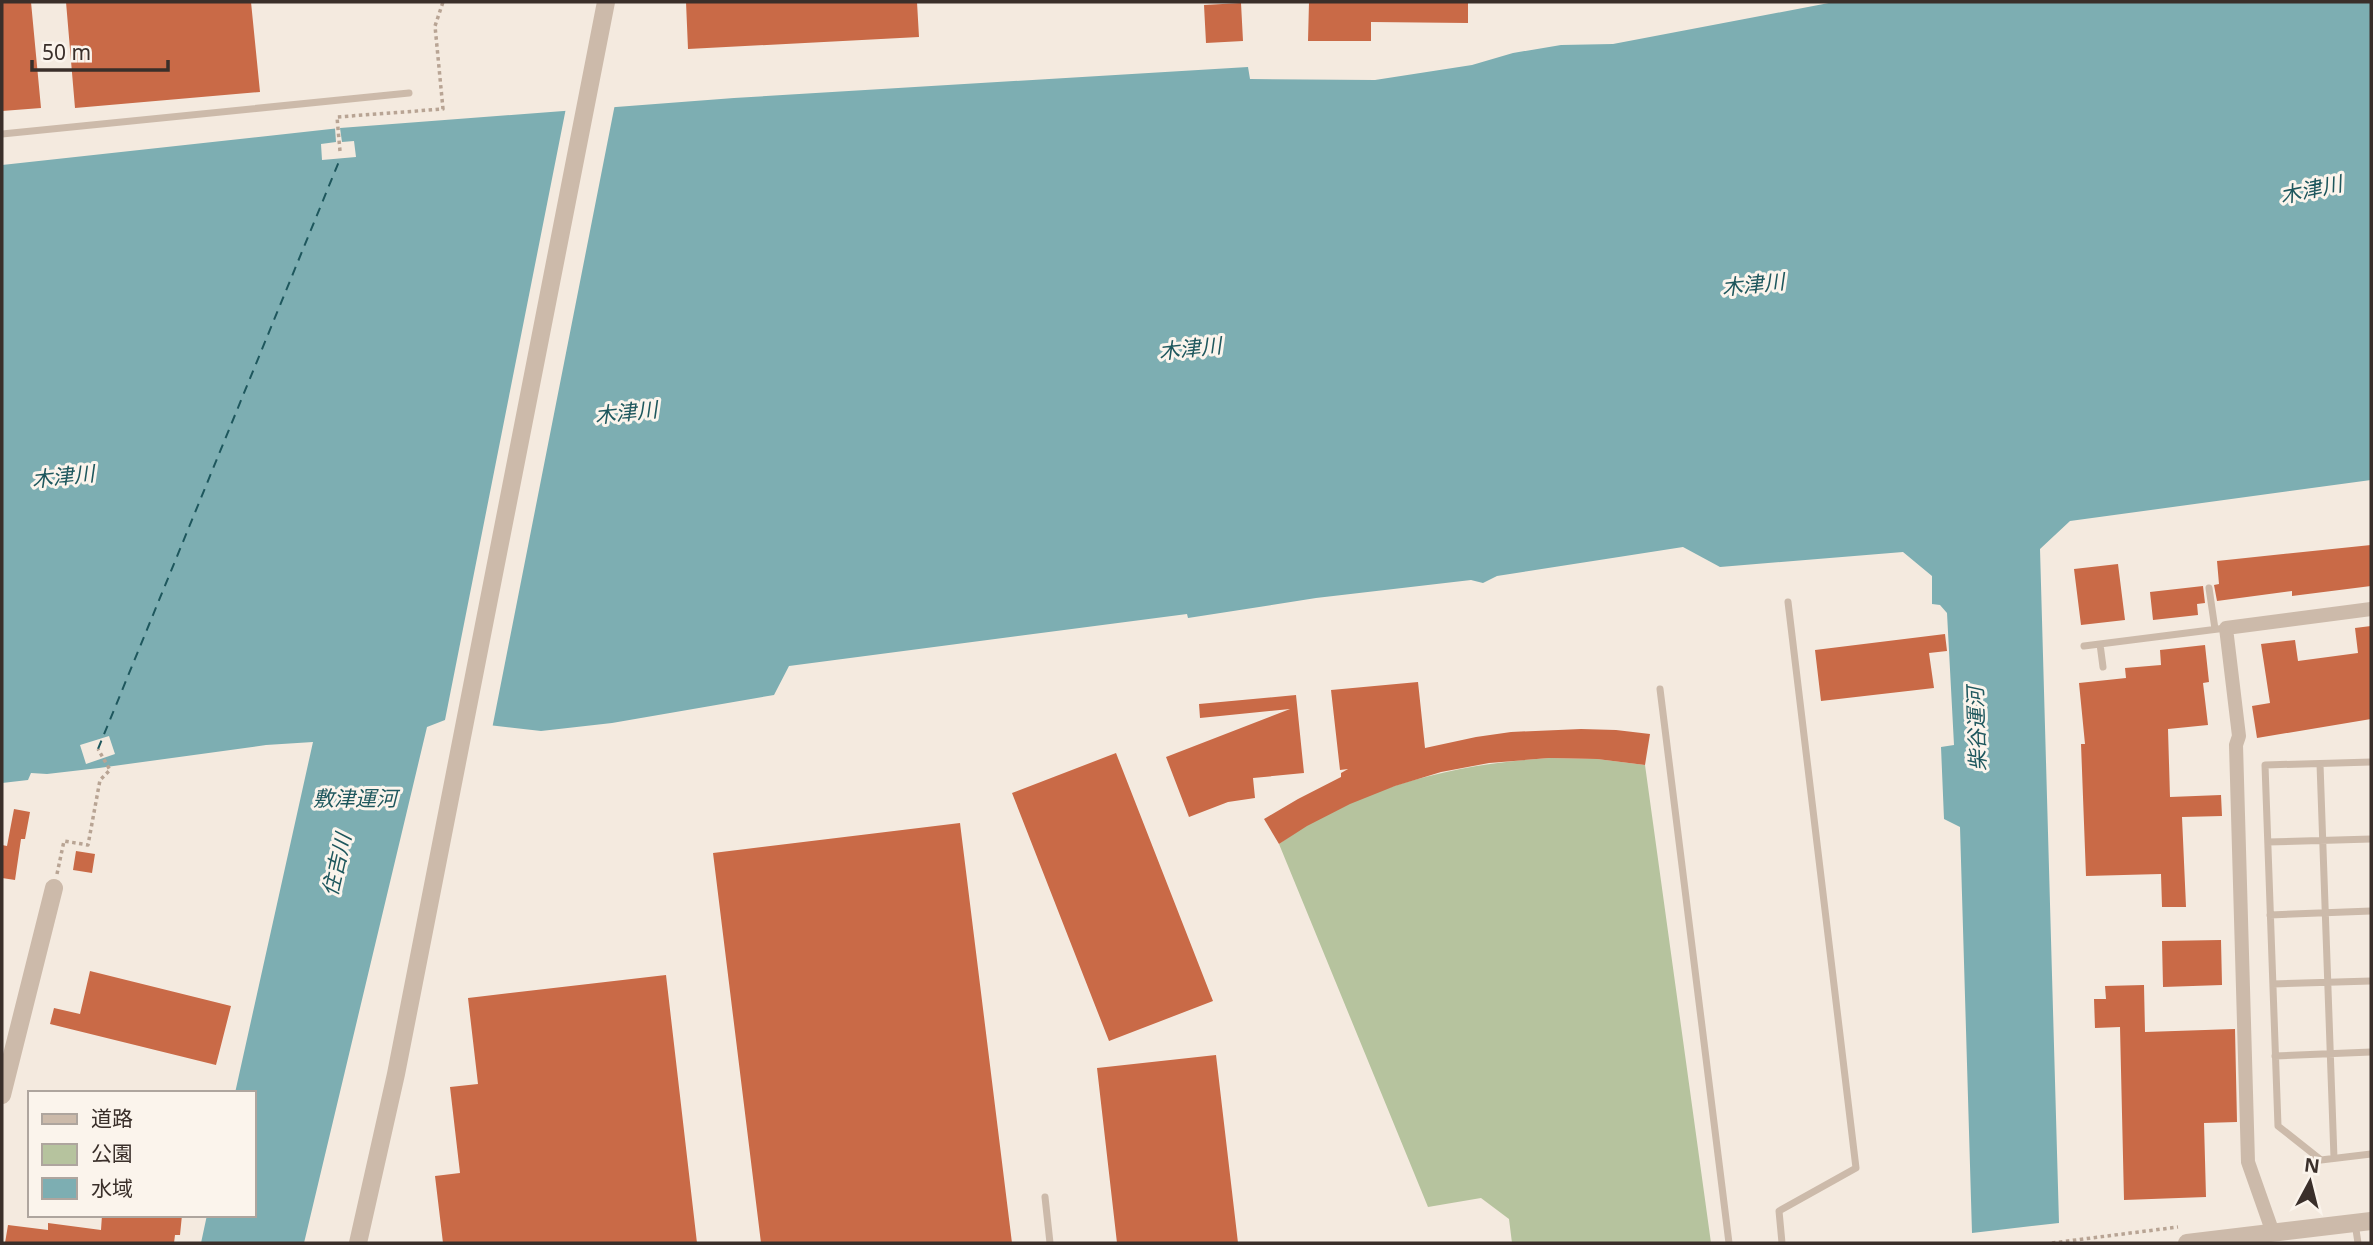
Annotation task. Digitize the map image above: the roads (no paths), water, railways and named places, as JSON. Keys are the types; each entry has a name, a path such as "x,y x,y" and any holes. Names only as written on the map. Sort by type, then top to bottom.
{"street":[{"path":"358,1243 396,1074 606,2"},
{"path":"2273,1233 2248,1162 2236,745 2239,736 2221,628 2371,609"},
{"path":"2,1095 54,888"},
{"path":"2187,1243 2363,1222"}],"lane":[{"path":"2,134 409,93"},
{"path":"2084,646 2221,628 2209,588"},
{"path":"1782,1243 1779,1211 1856,1168 1788,602"},
{"path":"2100,644 2103,667"},
{"path":"1660,689 1728,1243"},
{"path":"2371,762 2265,765 2278,1126 2321,1160 2371,1154 2371,1160"},
{"path":"2320,764 2334,1158"},
{"path":"2268,842 2371,839"},
{"path":"2270,915 2371,911"},
{"path":"2273,984 2371,981"},
{"path":"2275,1056 2371,1052"},
{"path":"1045,1197 1050,1243"},
{"path":"2358,1243 2363,1222"}],"water":[{"path":"1834,2 2371,2 2371,480 2070,521 2040,549 2059,1223 1972,1233 1960,827 1944,819 1941,747 1954,745 1947,613 1940,605 1932,604 1932,576 1903,552 1720,567 1683,547 1497,576 1483,583 1471,580 1316,598 1188,618 1187,614 789,666 774,695 612,723 541,731 445,720 427,727 304,1243 201,1243 207,1217 256,1217 256,1091 235,1091 313,742 266,745 47,774 31,773 28,780 2,783 2,165 340,128 734,98 1248,67 1250,79 1375,80 1472,65 1513,53 1561,45 1613,44"}],"water label":[{"name":"木津川","path":"2311,190"},
{"name":"木津川","path":"1753,285"},
{"name":"木津川","path":"1190,349"},
{"name":"木津川","path":"626,413"},
{"name":"木津川","path":"63,477"},
{"name":"柴谷運河","path":"1977,729"},
{"name":"敷津運河","path":"355,799"},
{"name":"住吉川","path":"337,865"}]}
